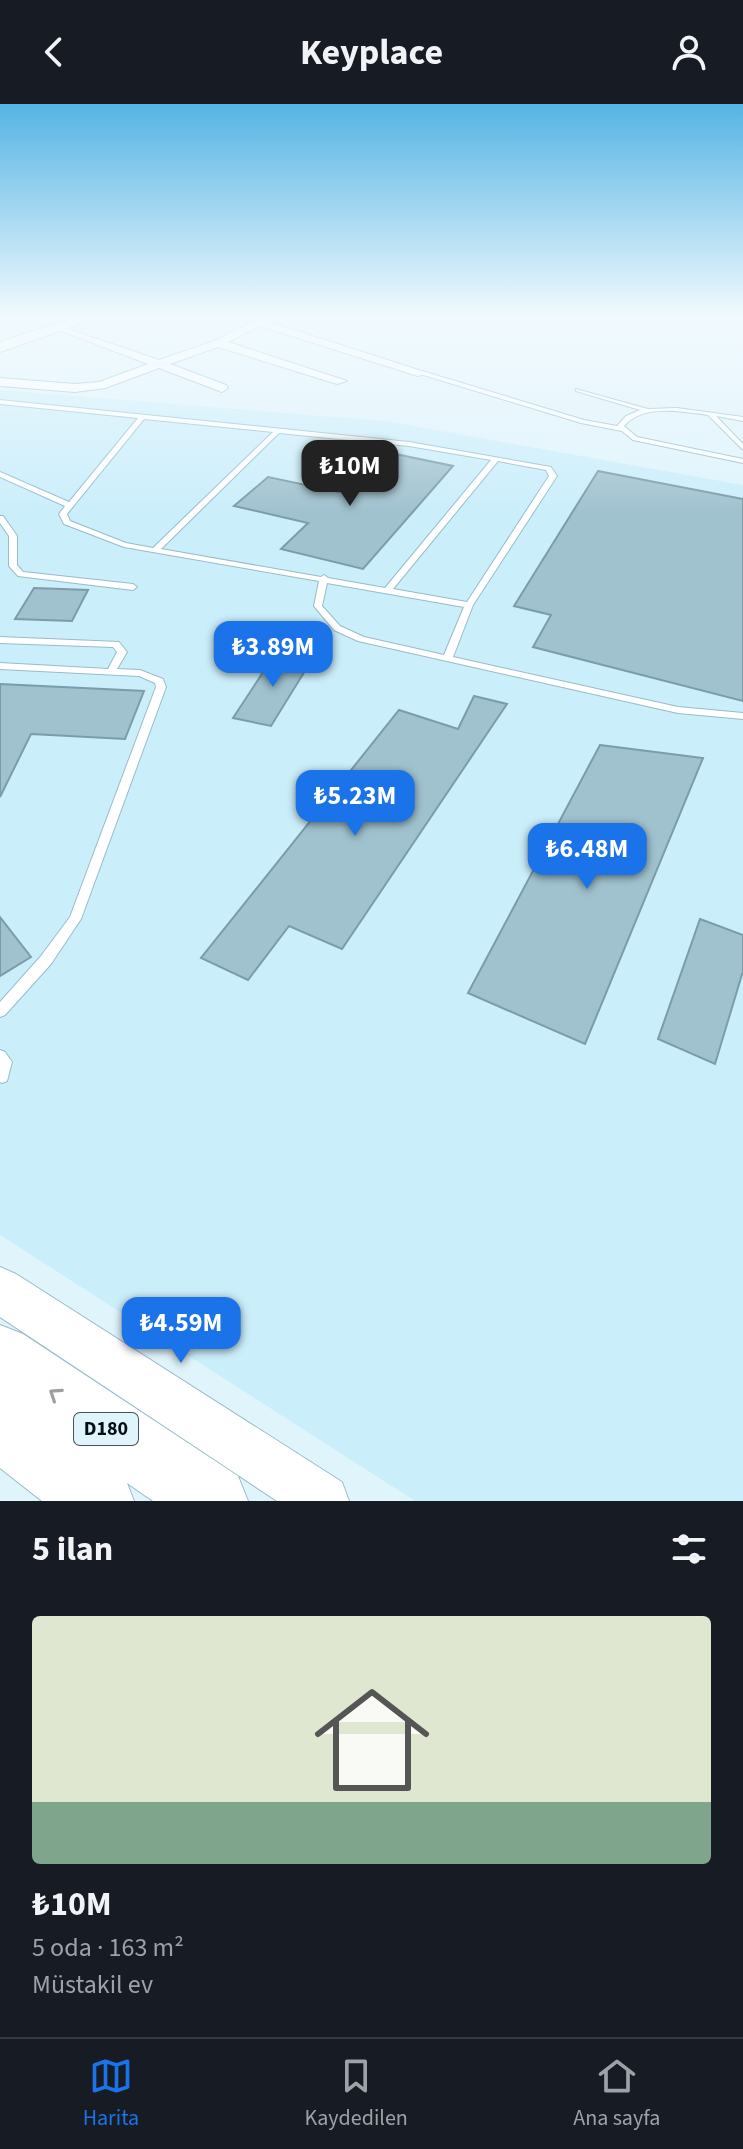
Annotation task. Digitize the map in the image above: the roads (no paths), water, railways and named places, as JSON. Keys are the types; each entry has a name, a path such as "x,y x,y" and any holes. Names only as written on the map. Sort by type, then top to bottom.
{"highway":[{"name":"D180","path":"0,1357 213,1501"},
{"name":"D180","path":"0,1426 99,1501"}],"street":[{"path":"0,382 86,388 107,381"},
{"path":"203,381 222,388"},
{"path":"0,1290 323,1501"}],"lane":[{"path":"449,381 583,422 621,429 635,439 743,461"},
{"path":"578,390 646,410 743,419"},
{"path":"0,402 276,433 409,444 542,466 553,471 553,476 469,605 448,657"},
{"path":"621,429 627,416 646,410"},
{"path":"711,415 743,448"},
{"path":"143,416 63,516 67,522 124,545 469,605"},
{"path":"155,550 276,433"},
{"path":"388,590 497,458"},
{"path":"0,474 71,506"},
{"path":"0,518 11,530 13,566 21,574 133,587"},
{"path":"324,578 318,606 337,628 361,639 678,710 743,716"},
{"path":"0,640 116,644 122,652 111,671"},
{"path":"0,666 111,671 150,675 160,681 159,694 75,919 46,960 0,1011"},
{"path":"0,1056 5,1068 2,1076"}]}
